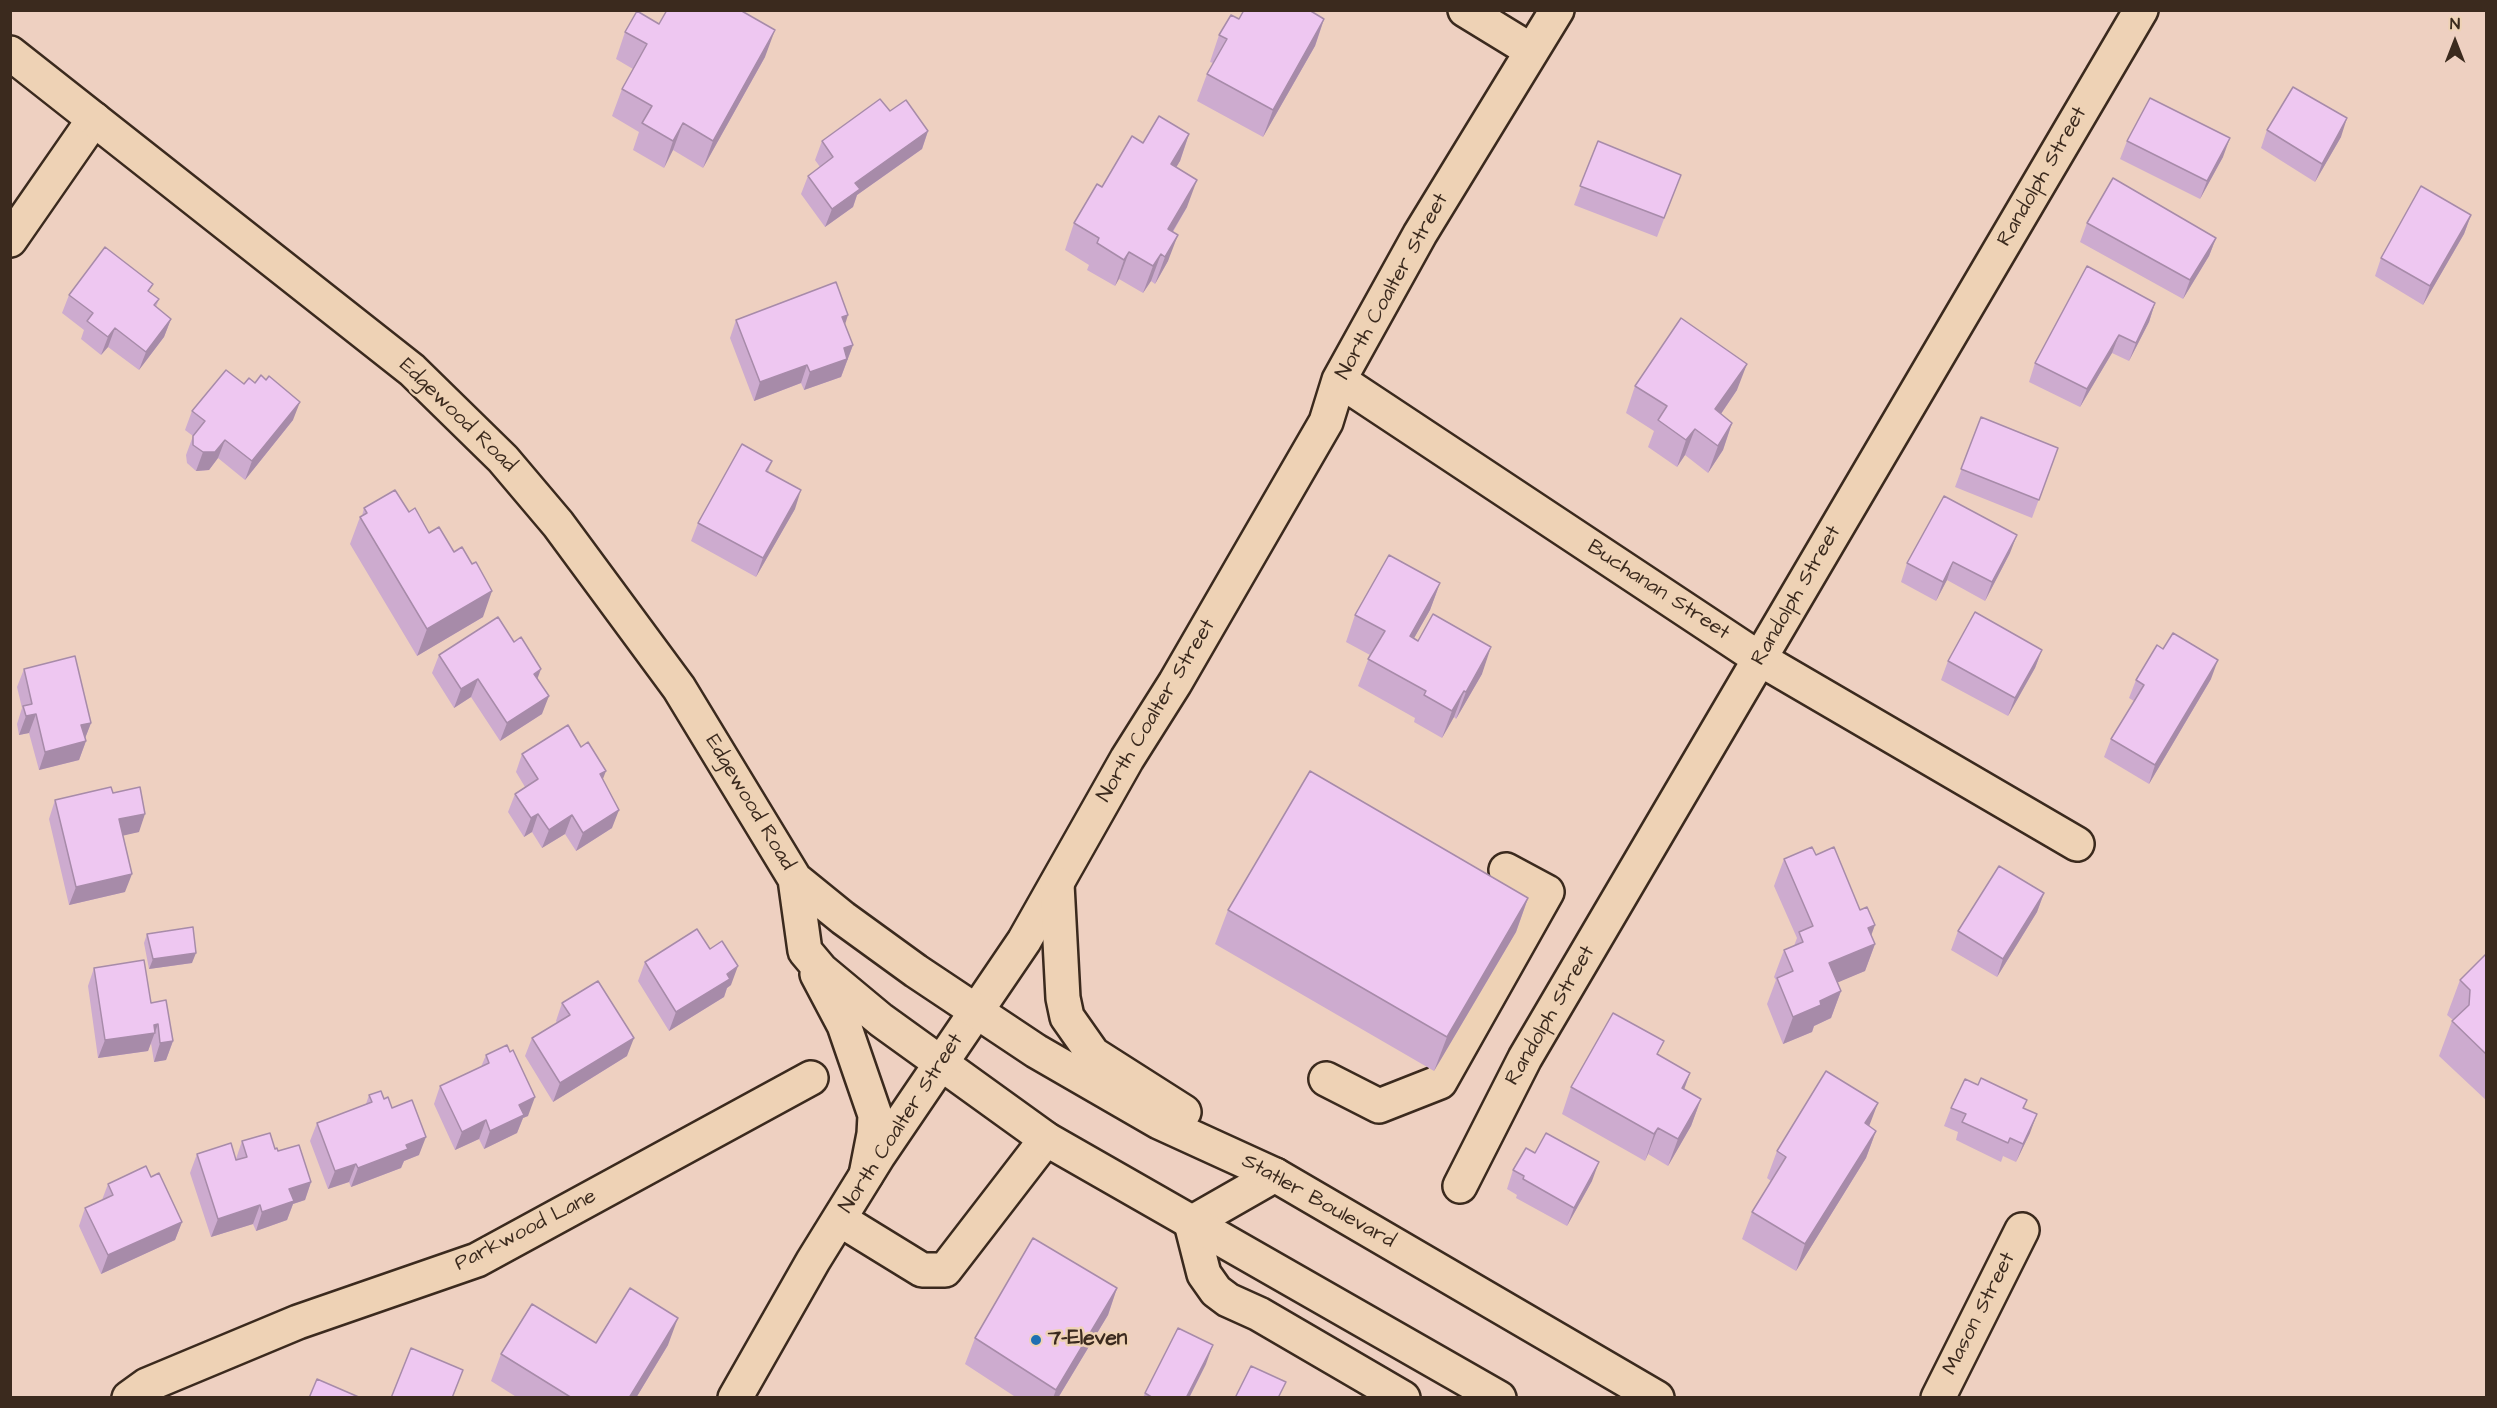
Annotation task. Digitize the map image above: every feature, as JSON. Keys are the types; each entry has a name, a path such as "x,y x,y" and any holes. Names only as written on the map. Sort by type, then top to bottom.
{"street":[{"path":"1465,10 1532,51"},
{"name":"North Coalter Street","path":"735,1398 866,1175 1024,941 1127,759 1175,683 1326,422 1339,380 1420,234 1557,10"},
{"name":"Randolph Street","path":"1460,1186 1525,1058 2141,10"},
{"name":"Edgewood Road","path":"10,53 412,370 503,459 565,532 679,688 795,879 907,965 976,1011"},
{"path":"10,240 94,119"},
{"name":"Buchanan Street","path":"1339,380 1760,659 2077,844"},
{"path":"1326,1079 1379,1106 1440,1082 1547,892 1506,870"},
{"name":"Edgewood Road","path":"795,879 805,951"},
{"path":"1057,884 1063,998 1067,1017 1081,1038 1093,1054 1275,1175 1191,1223"},
{"path":"805,951 821,970 881,1020 1046,1139 1499,1398"},
{"path":"805,951 844,1025 875,1115 874,1134 866,1175"},
{"name":"Statler Boulevard","path":"976,1011 1036,1051 1159,1122 1275,1175 1657,1398"},
{"name":"Parkwood Lane","path":"129,1398 147,1385 298,1323 477,1260 811,1078"},
{"path":"839,1219 922,1270 945,1270 1046,1139"},
{"path":"1191,1223 1204,1274 1216,1291 1228,1300 1259,1314 1404,1398"},
{"name":"Mason Street","path":"1938,1398 2022,1230"}],"building":[{"path":"667,10 740,10 775,30 713,141 683,123 673,141 642,123 652,106 622,89 647,44 625,32 637,11 659,24"},
{"path":"1244,10 1309,10 1324,19 1273,110 1207,74 1227,39 1219,35 1231,15 1239,19"},
{"path":"2293,87 2347,118 2322,164 2267,130"},
{"path":"2150,98 2230,138 2207,181 2127,141"},
{"path":"880,99 890,111 906,100 928,131 855,183 860,189 832,209 808,176 833,157 822,141"},
{"path":"1159,116 1189,134 1171,164 1197,180 1168,229 1178,235 1165,257 1161,254 1153,266 1129,252 1124,260 1097,243 1099,238 1074,223 1097,184 1102,187 1132,136 1143,143"},
{"path":"1598,141 1681,175 1664,218 1580,186"},
{"path":"2113,178 2216,238 2190,280 2087,223"},
{"path":"2421,186 2471,215 2430,286 2381,258"},
{"path":"105,247 153,284 148,291 159,299 154,305 171,319 146,352 115,328 108,337 87,321 93,313 69,295"},
{"path":"2087,266 2155,303 2136,343 2119,335 2087,389 2035,363"},
{"path":"836,282 848,315 842,317 853,345 844,348 847,359 810,372 807,365 760,382 736,320"},
{"path":"1681,318 1747,364 1715,409 1732,423 1718,446 1695,429 1686,440 1658,420 1667,406 1635,386"},
{"path":"226,370 244,384 249,378 255,383 261,375 266,380 269,376 300,402 252,461 225,440 215,452 203,452 193,445 193,436 205,421 192,411"},
{"path":"1981,417 2058,448 2039,500 1961,469"},
{"path":"742,444 772,461 766,471 801,490 763,558 698,523"},
{"path":"395,490 409,512 415,508 429,533 439,527 454,552 462,547 472,564 476,562 492,591 427,629 360,517 367,513 364,508"},
{"path":"1944,496 2017,535 1992,582 1953,562 1943,582 1907,563"},
{"path":"1389,555 1440,583 1410,636 1418,641 1433,614 1491,647 1466,692 1464,691 1452,711 1424,695 1426,691 1368,659 1385,631 1355,615"},
{"path":"1975,612 2042,650 2015,698 1948,661"},
{"path":"498,617 514,642 521,637 541,669 534,674 549,696 507,723 478,679 461,689 439,655"},
{"path":"2173,633 2218,660 2155,765 2111,739 2144,685 2136,680 2157,645 2163,649"},
{"path":"75,656 91,723 81,725 86,741 45,752 36,714 26,716 23,706 32,704 24,669"},
{"path":"568,725 581,747 588,742 606,771 600,774 619,810 583,833 572,815 549,830 538,814 531,818 515,794 538,779 522,754"},
{"path":"1310,771 1528,898 1447,1037 1228,910"},
{"path":"111,787 113,793 140,787 145,814 119,819 132,874 76,887 55,800"},
{"path":"1812,847 1816,855 1834,847 1860,910 1867,907 1875,925 1868,928 1875,944 1829,963 1841,991 1820,1001 1821,1005 1793,1017 1777,978 1793,971 1784,950 1803,942 1799,932 1813,926 1784,859"},
{"path":"1999,866 2044,893 2003,959 1958,931"},
{"path":"193,927 196,953 153,959 147,934"},
{"path":"697,929 710,949 722,941 738,966 727,974 730,979 676,1012 645,962"},
{"path":"2487,953 2487,1055 2452,1021 2469,1005 2470,990 2460,980"},
{"path":"144,960 151,1003 166,1000 173,1041 160,1043 158,1024 154,1025 155,1033 105,1040 94,968"},
{"path":"598,981 634,1038 560,1083 532,1038 570,1015 562,1003"},
{"path":"1613,1013 1664,1041 1657,1054 1690,1073 1682,1088 1701,1099 1678,1139 1658,1128 1654,1134 1571,1087"},
{"path":"507,1045 510,1052 513,1050 535,1097 519,1105 524,1115 490,1131 486,1120 462,1132 440,1086 489,1063 486,1055"},
{"path":"1826,1071 1878,1103 1865,1123 1876,1131 1805,1244 1752,1212 1786,1157 1777,1151"},
{"path":"1981,1078 2027,1100 2023,1108 2037,1114 2023,1144 2010,1138 2008,1143 1962,1122 1966,1114 1951,1108 1965,1079 1978,1085"},
{"path":"381,1091 384,1099 388,1097 392,1108 412,1100 426,1137 406,1145 408,1149 358,1168 356,1164 335,1171 317,1123 372,1102 369,1095"},
{"path":"270,1133 275,1149 277,1148 278,1151 299,1145 311,1182 289,1189 294,1201 262,1212 260,1205 218,1219 197,1154 231,1143 236,1160 247,1157 242,1141"},
{"path":"1546,1133 1599,1162 1574,1208 1523,1179 1524,1176 1513,1170 1526,1148 1535,1153"},
{"path":"146,1166 151,1177 159,1173 182,1222 108,1255 85,1208 113,1195 108,1184"},
{"name":"7-Eleven","path":"1033,1238 1117,1288 1056,1390 975,1338"},
{"path":"630,1288 678,1318 629,1398 572,1398 501,1354 532,1304 596,1343"},
{"path":"1178,1328 1213,1345 1186,1398 1153,1398 1145,1393"},
{"path":"411,1348 463,1370 452,1398 391,1398"},
{"path":"1251,1366 1286,1382 1278,1398 1235,1398"},
{"path":"317,1379 361,1398 309,1398"}],"place":[{"name":"7-Eleven","path":"1036,1340"}]}
